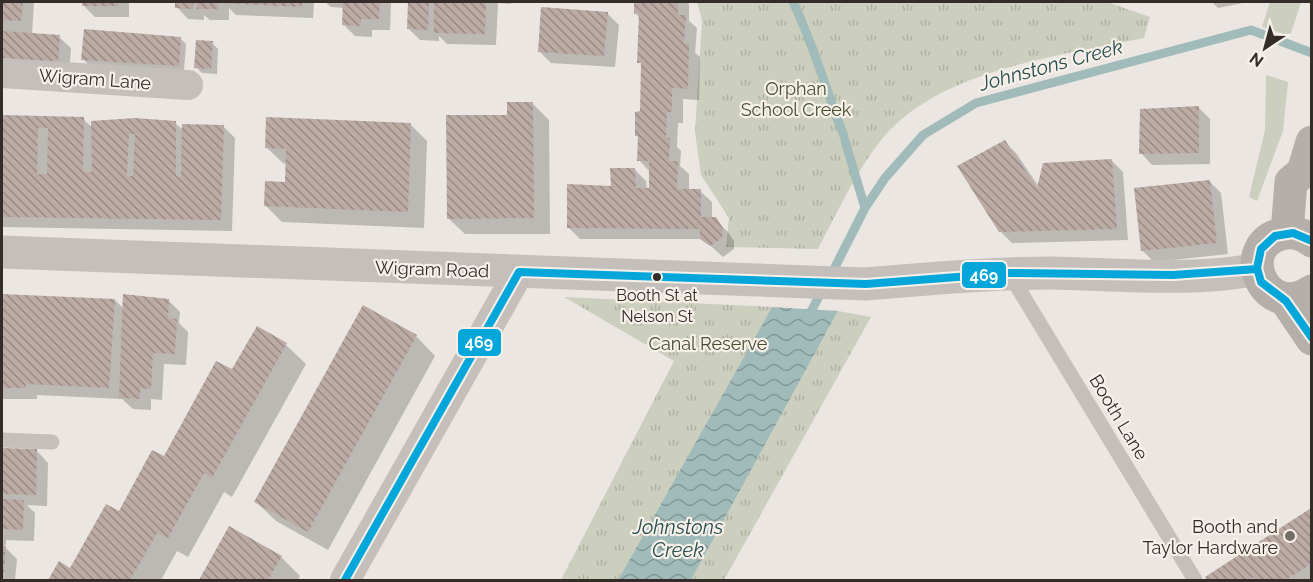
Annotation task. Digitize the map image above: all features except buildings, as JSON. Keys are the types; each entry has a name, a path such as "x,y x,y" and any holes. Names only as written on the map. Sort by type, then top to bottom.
{"main road":[{"path":"1307,157 1309,187 1302,237 1276,235 1261,249 1257,269 1266,289 1298,295 1311,339"}],"street":[{"name":"Wigram Lane","path":"2,73 188,85"},
{"name":"Wigram Road","path":"2,252 866,284 1009,273 1173,275 1243,272 1257,269"},
{"path":"345,580 519,272"}],"lane":[{"name":"Booth Lane","path":"1009,273 1195,580"},
{"path":"2,441 52,442"}],"green space":[{"name":"Orphan School Creek","path":"697,2 1107,2 1150,17 1144,38 1013,66 949,89 920,105 895,125 873,151 852,184 818,249 726,247 729,218 701,175 695,132 702,20"},
{"path":"1270,2 1301,2 1290,36 1262,27"},
{"path":"1266,75 1288,82 1283,131 1257,201 1249,197 1265,130"},
{"name":"Canal Reserve","path":"564,297 772,307 618,580 561,580 674,361"},
{"path":"838,311 871,317 724,580 691,580"}],"water":[{"name":"Johnstons Creek","path":"772,307 838,311 691,580 618,580"}],"waterway":[{"name":"Orphan School Creek","path":"793,2 844,136"},
{"name":"Johnstons Creek","path":"830,277 865,208 885,178 923,135 976,103 1251,30 1312,53"},
{"name":"Orphan School Creek","path":"845,141 865,208"},
{"name":"Johnstons Creek","path":"807,319 823,289"}],"transit line":[{"name":"469","path":"1312,241 1293,233 1275,236 1261,249 1257,268 1261,282 1286,301 1312,338"},
{"name":"469","path":"345,580 519,272 866,284 1009,273 1173,275 1257,269"}],"place":[{"name":"Booth St at Nelson St","path":"657,277"},
{"name":"Booth and Taylor Hardware","path":"1290,536"}]}
